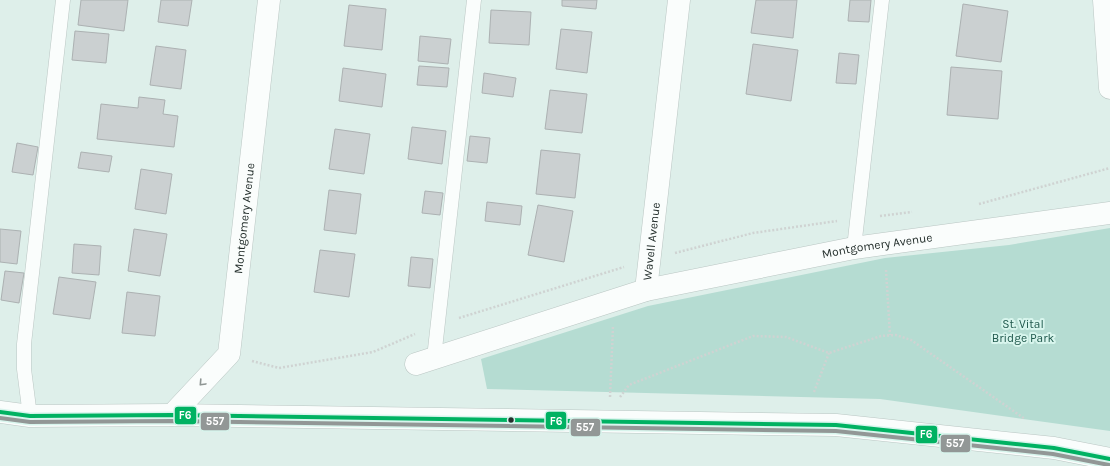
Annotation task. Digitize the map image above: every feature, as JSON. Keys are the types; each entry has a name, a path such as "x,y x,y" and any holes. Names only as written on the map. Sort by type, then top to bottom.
{"street":[{"name":"Montgomery Avenue","path":"172,415 229,354 269,0"},
{"name":"Wavell Avenue","path":"425,361 646,290 679,0"},
{"path":"1104,0 1110,88"},
{"name":"Montgomery Avenue","path":"646,290 854,248 1110,214"},
{"path":"0,412 30,416 172,415 836,425 1054,448 1110,459"}],"lane":[{"path":"30,416 24,369 24,344 63,0"},
{"path":"425,361 474,0"},
{"path":"854,248 882,0"}],"path":[{"path":"884,215 890,335"},
{"path":"610,400 614,270"},
{"path":"620,397 629,385 753,336 786,337 829,353 881,336 896,335 911,340 1030,422"},
{"path":"814,392 829,353"}],"green space":[{"name":"St. Vital Bridge Park","path":"1110,228 1110,431 880,399 487,389 481,359 648,306 885,258 1009,245"}],"building":[{"path":"81,0 128,0 124,31 78,25"},
{"path":"161,0 192,0 188,26 158,22"},
{"path":"562,0 597,0 596,9 562,6"},
{"path":"756,0 797,0 793,38 751,33"},
{"path":"850,0 871,0 869,22 848,21"},
{"path":"963,4 1008,11 1001,62 956,56"},
{"path":"349,5 386,9 382,50 344,46"},
{"path":"491,10 531,12 529,45 489,43"},
{"path":"561,29 592,32 587,73 556,69"},
{"path":"75,31 109,34 106,63 72,60"},
{"path":"420,36 451,39 448,64 418,61"},
{"path":"753,44 798,50 791,101 746,94"},
{"path":"156,46 186,50 181,89 150,85"},
{"path":"839,53 859,55 856,84 836,83"},
{"path":"419,66 449,68 447,87 417,85"},
{"path":"951,67 1002,71 998,119 947,115"},
{"path":"343,68 386,74 382,107 339,101"},
{"path":"484,73 516,78 513,97 482,93"},
{"path":"550,90 587,94 582,133 545,129"},
{"path":"139,97 165,100 163,114 178,116 174,147 97,139 101,104 138,108"},
{"path":"412,127 446,131 442,164 408,159"},
{"path":"335,129 370,134 364,174 329,169"},
{"path":"470,136 490,138 487,163 467,161"},
{"path":"17,143 38,147 33,175 12,172"},
{"path":"541,150 580,154 575,198 536,194"},
{"path":"81,152 112,156 109,172 78,168"},
{"path":"141,169 172,174 166,214 135,209"},
{"path":"329,190 361,194 356,234 324,230"},
{"path":"425,191 443,193 440,215 422,213"},
{"path":"487,202 522,206 520,225 485,221"},
{"path":"538,205 573,211 564,262 528,255"},
{"path":"0,229 21,231 17,264 0,262"},
{"path":"134,229 167,234 160,276 128,271"},
{"path":"74,244 101,246 99,275 72,273"},
{"path":"320,250 355,254 349,297 314,292"},
{"path":"411,257 433,259 430,288 408,286"},
{"path":"5,271 24,273 19,303 1,300"},
{"path":"59,277 96,282 90,319 53,314"},
{"path":"127,292 160,296 155,336 122,333"}],"transit line":[{"name":"F6","path":"0,412 30,416 172,415 836,425 1054,448 1110,459"},
{"name":"557","path":"0,418 30,422 172,421 836,431 1053,454 1109,465"}]}
